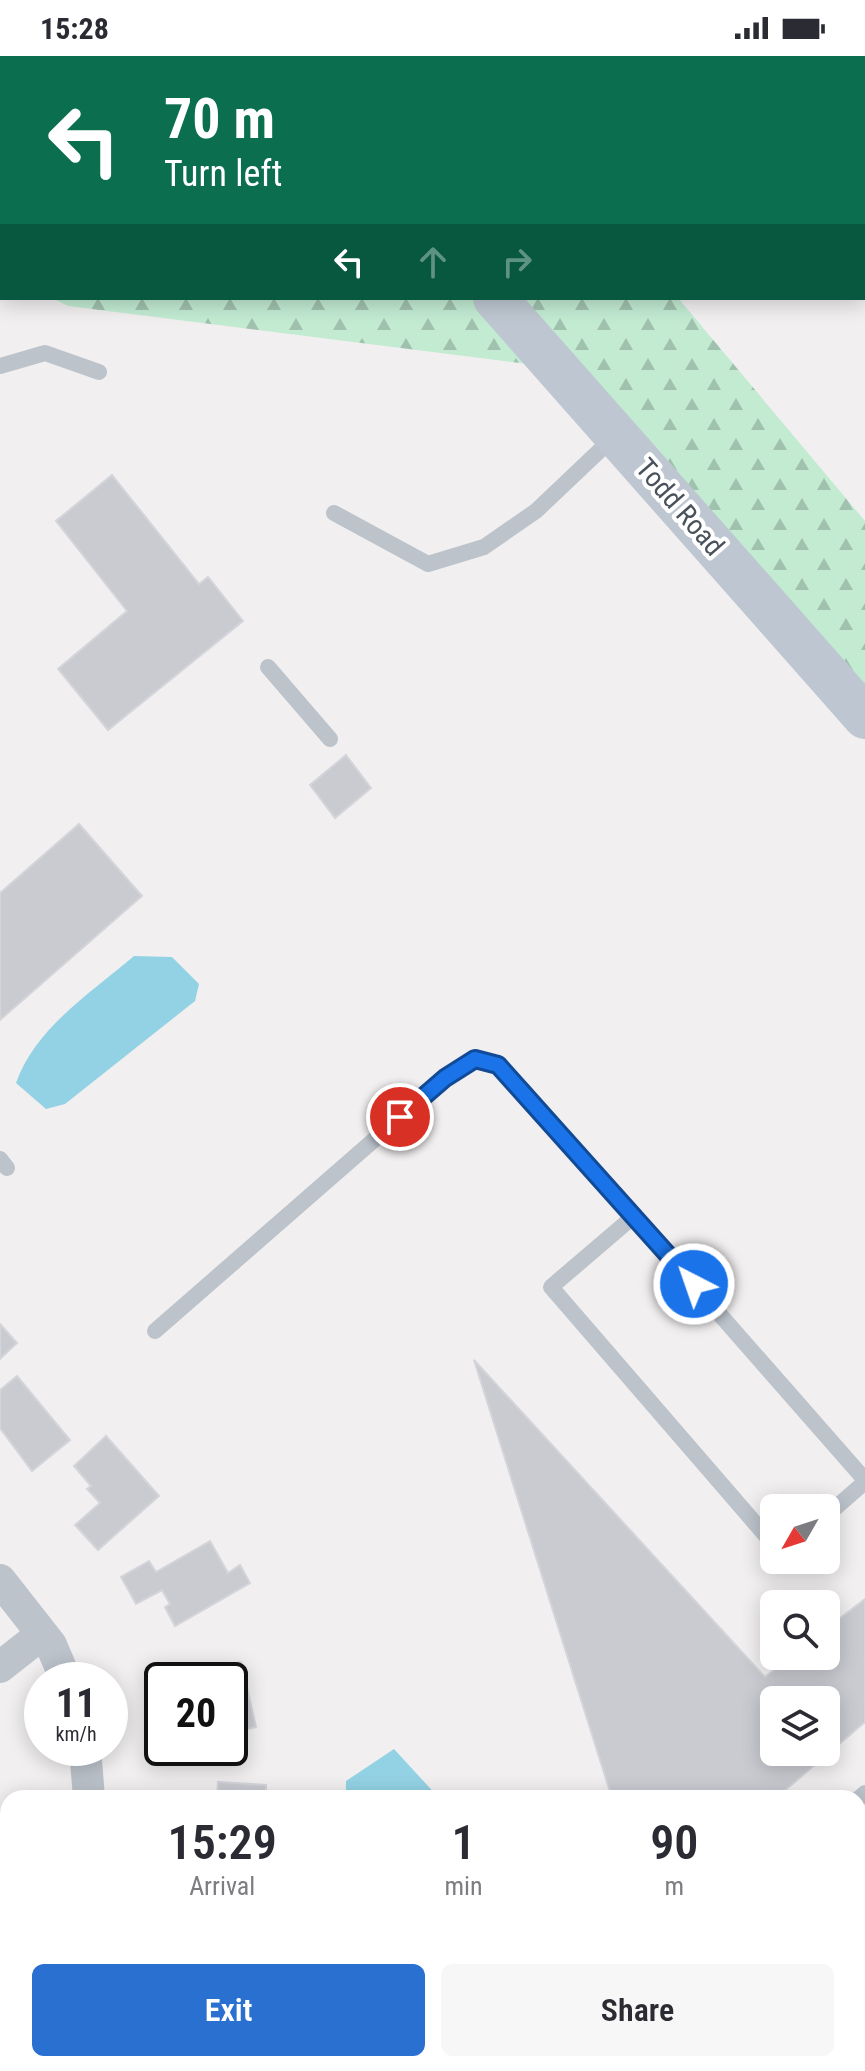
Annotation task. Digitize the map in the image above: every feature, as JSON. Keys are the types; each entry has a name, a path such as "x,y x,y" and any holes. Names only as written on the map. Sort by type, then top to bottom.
{"street":[{"name":"Todd Road","path":"497,300 865,717"},
{"path":"0,1580 51,1645 58,1662"},
{"path":"0,1667 42,1634"},
{"path":"86,1766 88,1790"}],"lane":[{"path":"0,366 45,353 99,372"},
{"path":"334,513 428,564 484,547 536,511 616,435"},
{"path":"268,667 330,739"},
{"path":"155,1331 445,1078 475,1059 498,1065 524,1091 865,1481 840,1503"},
{"path":"634,1216 551,1287 760,1529"}],"green space":[{"path":"56,300 680,300 865,521 865,690 568,369 68,306"}],"water":[{"path":"134,956 172,957 199,984 195,1001 65,1104 46,1109 16,1083 25,1063 66,1012"},
{"path":"394,1749 432,1790 346,1790 346,1781"}],"building":[{"path":"112,475 199,584 208,577 243,621 108,730 58,669 127,611 56,521"},
{"path":"346,755 371,788 335,818 310,785"},
{"path":"79,824 142,896 0,1020 0,893"},
{"path":"0,1324 17,1343 0,1359"},
{"path":"474,1360 765,1677 774,1670 840,1670 840,1618 865,1599 865,1722 840,1743 840,1686 760,1686 760,1766 813,1766 785,1790 609,1790"},
{"path":"17,1376 70,1440 32,1471 0,1428 0,1390"},
{"path":"106,1436 159,1496 98,1550 75,1525 100,1503 87,1489 91,1486 74,1466"},
{"path":"210,1541 228,1573 240,1565 250,1583 175,1626 165,1607 170,1604 162,1590 136,1604 121,1577 149,1561 156,1572"},
{"path":"248,1692 256,1727 248,1729"},
{"path":"218,1782 266,1785 266,1790 218,1790"}],"route":[{"path":"400,1117 445,1078 475,1059 498,1065 694,1284"}]}
